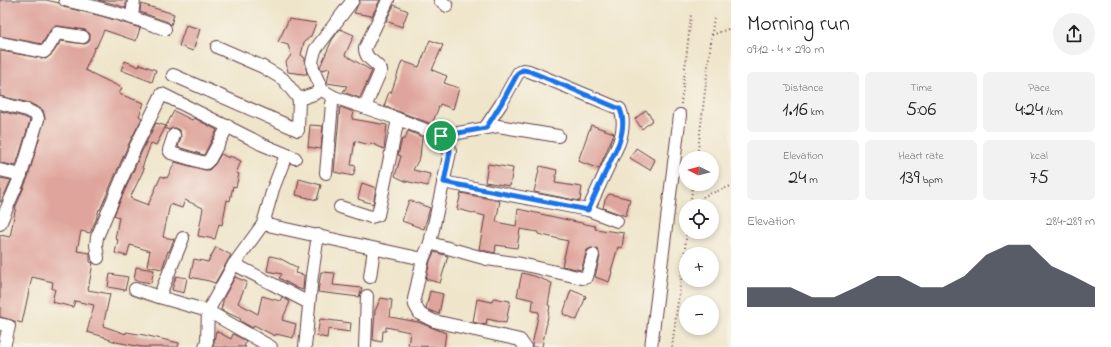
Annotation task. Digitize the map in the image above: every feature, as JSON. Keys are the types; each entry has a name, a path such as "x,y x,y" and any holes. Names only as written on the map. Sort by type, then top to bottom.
{"street":[{"path":"65,0 94,6 132,17 164,29"},
{"path":"132,17 134,0"},
{"path":"353,0 315,50 312,62 313,69 322,90 334,97 398,119 441,136 449,144 450,152 444,182 430,243 423,260 414,299 415,305 420,314 434,320 520,340 525,347"},
{"path":"365,107 381,70 379,66 367,57 365,48 388,0"},
{"path":"0,43 44,52 57,33 83,37"},
{"path":"173,75 298,130 299,99 283,78 263,67 217,47"},
{"path":"486,128 518,73 523,70 529,71 620,109 623,116 621,138 588,210"},
{"path":"299,99 322,90"},
{"path":"98,258 96,245 98,237 136,146 162,94 228,126 260,144 287,155 273,189 263,224 234,264 208,311 206,345"},
{"path":"326,173 332,104 334,97"},
{"path":"0,103 27,110 38,116 21,175 0,224"},
{"path":"651,347 680,115"},
{"path":"340,207 371,217 378,215 398,119"},
{"path":"174,134 169,150 171,154 206,162 210,159 228,126"},
{"path":"441,136 498,126 558,136"},
{"path":"0,170 21,175"},
{"path":"444,182 588,210 617,222"},
{"path":"263,224 318,235 423,260"},
{"path":"305,347 312,275 318,235"},
{"path":"159,297 182,238"},
{"path":"430,243 487,259 521,264 582,278 587,277 593,255"},
{"path":"370,277 374,249"},
{"path":"234,264 309,303"},
{"path":"135,289 208,311 271,347"},
{"path":"364,347 367,296"},
{"path":"0,324 9,326 4,347"}],"path":[{"path":"680,115 691,15"},
{"path":"698,151 714,16"},
{"path":"712,35 731,28"},
{"path":"701,199 704,196 731,186"},
{"path":"672,347 686,239"}],"building":[{"path":"0,0 46,0 59,3 63,7 101,16 140,28 136,41 104,30 85,70 122,88 119,94 144,103 139,116 142,118 129,143 100,210 99,209 90,233 81,231 77,251 90,253 90,262 93,263 88,290 110,294 103,326 126,334 126,332 144,335 179,343 178,347 142,347 116,342 87,332 94,305 75,301 73,307 52,302 55,289 52,289 53,282 32,277 22,323 0,317 0,235 10,237 16,206 28,177 45,118 43,110 30,103 0,96 0,51 46,59 53,53 61,41 85,44 89,42 90,34 85,30 54,26 42,44 0,36"},
{"path":"98,0 126,0 126,8 118,5"},
{"path":"360,0 380,0 372,16 354,13"},
{"path":"141,4 174,14 171,25 168,22 140,12"},
{"path":"394,5 408,11 402,27 386,21"},
{"path":"289,19 316,23 311,36 304,42 301,55 305,58 307,74 288,72 286,62 291,55 288,45 278,42"},
{"path":"186,25 200,29 193,51 179,46"},
{"path":"340,29 354,35 345,55 372,71 360,98 343,92 347,86 327,83 330,68 322,70 320,67 332,40"},
{"path":"430,40 443,45 432,70 447,76 444,83 459,88 453,109 440,104 432,124 384,106 389,92 391,93 402,61 419,67"},
{"path":"125,61 139,67 140,64 156,70 152,82 121,70"},
{"path":"340,107 354,112 352,119 387,125 384,149 371,143 370,145 355,141 351,165 356,166 353,176 334,172"},
{"path":"646,110 653,120 642,129 635,119"},
{"path":"0,111 30,120 16,166 0,163"},
{"path":"174,111 192,120 194,118 217,130 204,155 178,147 181,137 180,130 172,128 169,130 165,128"},
{"path":"156,123 166,126 156,145 151,143 142,168 144,169 130,198 148,205 161,176 167,178 175,162 209,170 221,154 241,161 236,173 239,174 236,187 233,186 230,201 227,200 222,225 219,224 215,239 198,236 203,208 185,200 182,208 170,204 163,237 174,239 162,269 147,266 150,251 130,245 127,256 115,253 118,240 115,239 119,217 114,215"},
{"path":"310,125 323,126 321,149 308,147"},
{"path":"591,125 614,133 599,169 578,161"},
{"path":"408,131 422,137 420,157 413,170 430,174 428,186 405,181 395,176 401,156 398,155 402,139 405,139"},
{"path":"636,148 655,160 650,170 630,158"},
{"path":"488,164 513,168 510,186 485,182"},
{"path":"540,166 557,170 555,183 582,187 580,201 534,192"},
{"path":"0,178 11,180 1,202 0,202"},
{"path":"299,179 321,185 317,200 296,195"},
{"path":"362,183 376,188 373,204 358,199"},
{"path":"461,193 500,201 496,222 516,226 518,209 595,226 595,229 624,233 622,248 618,247 609,282 595,277 600,257 598,249 591,248 587,250 581,270 562,266 568,241 538,234 538,232 520,229 517,248 496,245 495,253 479,249 485,216 457,209"},
{"path":"609,194 630,199 626,216 603,208 605,200"},
{"path":"409,200 430,208 424,229 402,221"},
{"path":"216,247 231,255 215,283 190,277 194,259 208,262"},
{"path":"434,252 448,256 440,283 426,279 430,261"},
{"path":"270,256 279,258 298,268 295,273 304,275 303,290 279,278 282,274 267,271"},
{"path":"136,267 154,270 151,283 134,280"},
{"path":"321,272 335,273 333,285 362,288 359,297 318,292"},
{"path":"522,273 552,283 548,305 550,306 542,347 532,347 539,312 532,311 533,300 517,296"},
{"path":"110,274 128,277 125,290 108,287"},
{"path":"176,276 187,278 184,293 172,290"},
{"path":"235,277 247,282 238,303 258,314 262,296 280,301 282,297 290,302 282,320 296,324 293,338 276,334 275,336 254,325 253,328 240,321 241,319 221,310 224,297"},
{"path":"571,290 586,296 577,320 563,314"},
{"path":"430,291 443,294 439,314 426,309"},
{"path":"381,298 392,300 390,317 418,322 446,333 444,347 408,346 410,332 386,327 386,331 383,331 382,342 373,340 375,311"},
{"path":"493,298 510,301 506,323 487,319 486,325 473,322 477,299 492,302"},
{"path":"320,319 351,323 350,332 328,329 327,338 317,336"},
{"path":"216,331 231,339 233,334 246,341 244,346 246,347 213,347"}],"route":[{"path":"523,70 529,71 620,109 623,116 622,132 619,143 588,210 444,182 450,152 449,144 441,136 486,128 518,73 523,70"}]}
